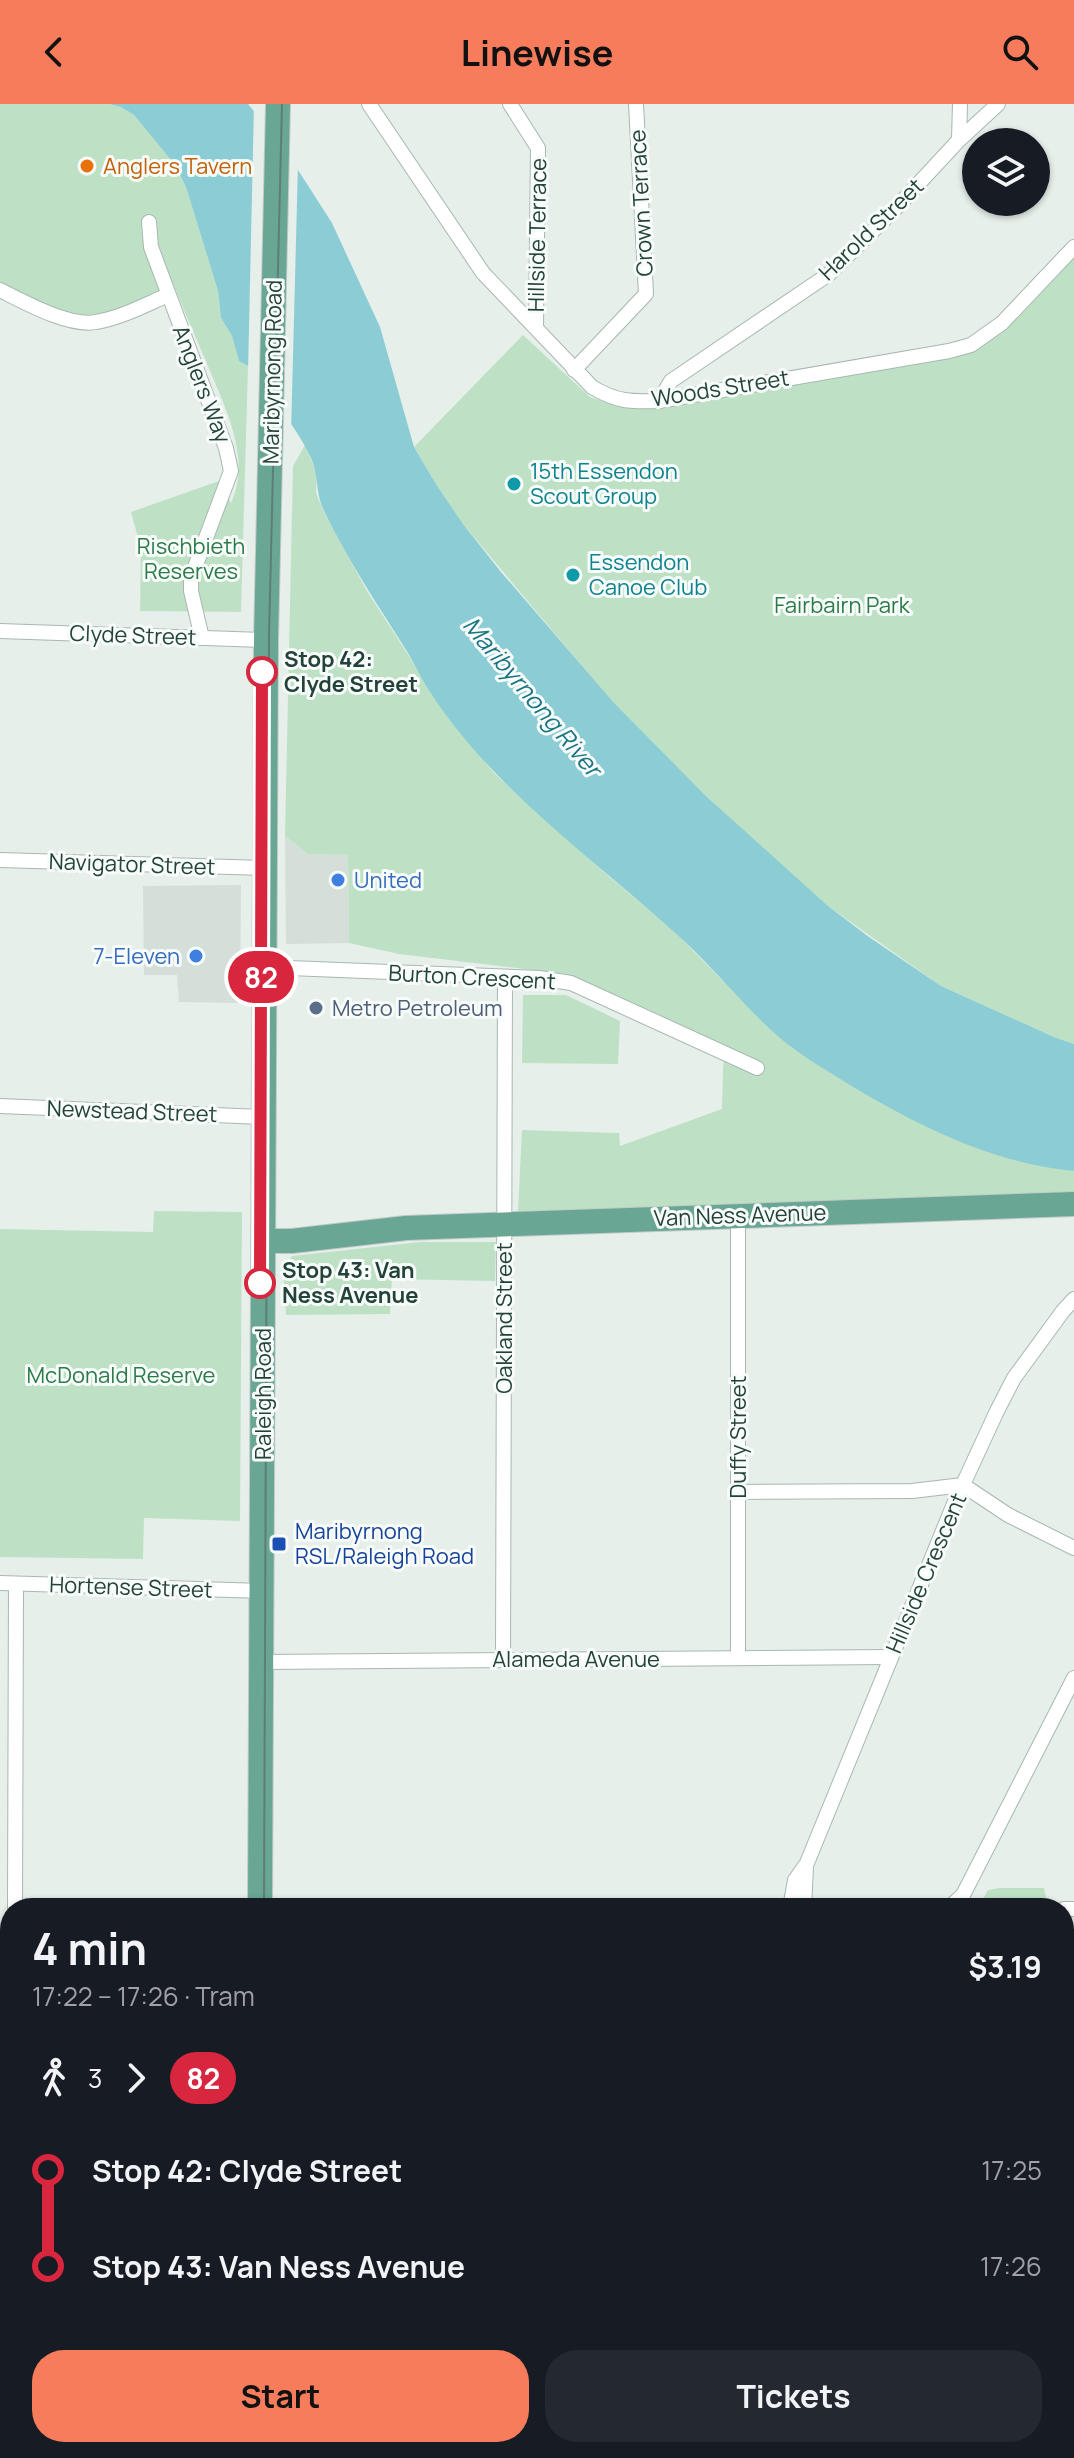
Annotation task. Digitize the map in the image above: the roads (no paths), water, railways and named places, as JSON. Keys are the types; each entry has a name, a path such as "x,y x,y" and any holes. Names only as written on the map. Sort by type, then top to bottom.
{"main road":[{"name":"Maribyrnong Road","path":"266,640 278,113"},
{"name":"Raleigh Road","path":"260,1898 266,640"},
{"name":"Van Ness Avenue","path":"264,1233 292,1241 406,1228 1074,1204"}],"street":[{"name":"Woods Street","path":"369,104 483,273 574,370 609,398 629,402 659,401 971,345 1002,323 1074,247"},
{"name":"Hillside Terrace","path":"510,104 538,148 536,327"},
{"name":"Crown Terrace","path":"574,370 646,294 636,104"},
{"path":"959,140 960,104"},
{"name":"Harold Street","path":"659,401 671,381 829,274 998,104"},
{"name":"Anglers Way","path":"149,222 151,247 226,448 231,471 191,578 202,638"},
{"path":"0,290 31,306 81,322 119,316 168,295"},
{"name":"Clyde Street","path":"0,631 266,640"},
{"name":"Navigator Street","path":"0,860 265,868"},
{"name":"Burton Crescent","path":"264,967 505,977 571,983 757,1068"},
{"name":"Oakland Street","path":"503,1659 505,977"},
{"name":"Newstead Street","path":"0,1106 264,1117"},
{"name":"Duffy Street","path":"738,1216 738,1658"},
{"name":"Hillside Crescent","path":"792,1898 795,1880 807,1863 958,1496 1006,1391 1074,1299"},
{"path":"738,1492 912,1491 958,1496 1008,1515 1074,1548"},
{"name":"Hortense Street","path":"0,1583 262,1591"},
{"path":"15,1898 16,1584"},
{"name":"Alameda Avenue","path":"261,1662 891,1657"},
{"path":"960,1898 1074,1678"},
{"name":"Hillside Crescent","path":"805,1898 807,1863"}],"water":[{"name":"Maribyrnong River","path":"109,104 248,104 282,145 332,223 380,327 414,447 463,524 614,703 707,797 828,906 941,986 1074,1044 1074,1171 1013,1160 955,1140 872,1098 804,1056 766,1025 687,944 514,792 485,761 429,690 344,549 319,498 315,470 304,444 248,366 239,361 232,336 221,318 218,291 186,187 175,165 134,115"}],"tram line":[{"path":"264,1898 269,634 282,104"},
{"name":"82","path":"260,1283 262,672"}],"place":[{"name":"Anglers Tavern","path":"87,166"},
{"name":"15th Essendon Scout Group","path":"514,484"},
{"name":"Essendon Canoe Club","path":"573,575"},
{"name":"Stop 42: Clyde Street","path":"262,672"},
{"name":"United","path":"338,880"},
{"name":"7-Eleven","path":"196,956"},
{"name":"Metro Petroleum","path":"316,1008"},
{"name":"Stop 43: Van Ness Avenue","path":"260,1283"},
{"name":"Maribyrnong RSL/Raleigh Road","path":"279,1544"}],"park label":[{"name":"Rischbieth Reserves","path":"191,558"},
{"name":"Fairbairn Park","path":"842,605"},
{"name":"McDonald Reserve","path":"121,1375"}]}
